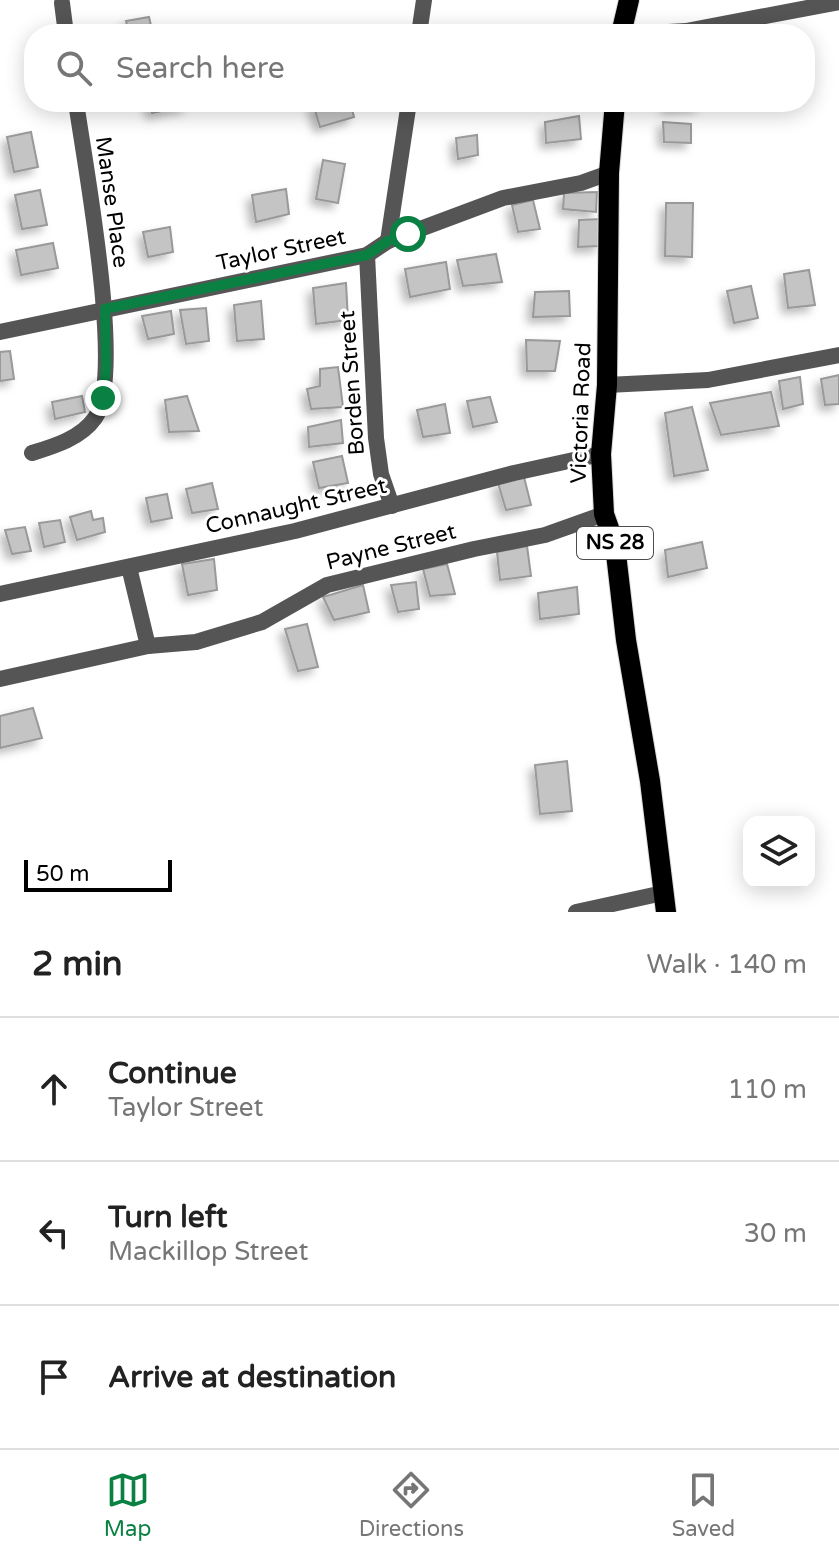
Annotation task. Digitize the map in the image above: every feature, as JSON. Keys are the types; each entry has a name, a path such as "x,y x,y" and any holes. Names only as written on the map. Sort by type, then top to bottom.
{"main road":[{"path":"623,24 629,0"},
{"name":"Victoria Road","path":"614,112 609,173 607,385 601,454 604,514 615,545 626,640 650,781 664,903"}],"street":[{"path":"420,24 424,0"},
{"path":"723,24 839,2"},
{"path":"62,3 65,24"},
{"name":"Manse Place","path":"32,453 74,437 98,413 106,367 105,309 77,112"},
{"path":"388,241 407,112"},
{"name":"Taylor Street","path":"0,332 367,255 388,241 503,198 581,183 609,173"},
{"name":"Borden Street","path":"367,255 376,438 381,474 392,506"},
{"path":"607,385 708,380 839,355"},
{"name":"Connaught Street","path":"0,594 295,531 514,473 601,454"},
{"name":"Payne Street","path":"0,679 148,646 196,642 246,628 278,614 314,590 333,583 545,535 604,514"},
{"path":"129,567 148,646"},
{"path":"576,912 664,903"}],"building":[{"path":"149,17 151,24 127,24 126,21"},
{"path":"315,112 353,112 354,117 320,127"},
{"path":"579,116 581,139 546,143 545,122"},
{"path":"663,122 691,124 691,143 664,142"},
{"path":"31,132 38,167 14,172 7,137"},
{"path":"477,135 478,155 458,159 456,138"},
{"path":"323,160 345,164 338,203 316,199"},
{"path":"286,189 289,214 256,222 252,195"},
{"path":"40,190 47,225 22,229 15,195"},
{"path":"597,192 596,212 563,209 564,193"},
{"path":"533,200 540,229 518,232 512,205"},
{"path":"666,203 693,203 692,257 665,256"},
{"path":"601,219 600,246 578,247 579,220"},
{"path":"170,227 173,252 148,257 143,232"},
{"path":"53,243 58,268 21,275 16,250"},
{"path":"496,254 502,282 463,286 457,260"},
{"path":"446,262 450,289 410,297 405,269"},
{"path":"809,270 815,305 788,308 784,274"},
{"path":"346,283 348,320 316,324 313,288"},
{"path":"751,286 758,318 734,323 727,291"},
{"path":"569,291 570,316 533,317 535,292"},
{"path":"261,301 264,339 237,341 234,305"},
{"path":"206,308 209,341 186,344 180,310"},
{"path":"171,311 174,334 148,339 142,316"},
{"path":"526,340 560,341 555,371 527,371"},
{"path":"10,351 14,379 0,381 0,352"},
{"path":"338,367 343,407 311,409 307,389 320,386 320,369"},
{"path":"839,375 839,404 825,405 821,379"},
{"path":"800,377 803,404 783,409 779,381"},
{"path":"771,392 779,426 721,435 710,403"},
{"path":"82,396 85,412 55,419 52,402"},
{"path":"187,396 199,431 169,432 165,400"},
{"path":"490,397 497,422 473,427 467,401"},
{"path":"445,404 450,433 423,437 417,410"},
{"path":"692,407 708,470 674,476 665,413"},
{"path":"341,420 343,443 309,447 308,427"},
{"path":"342,456 348,483 319,488 313,462"},
{"path":"524,477 531,505 506,510 498,483"},
{"path":"212,483 218,509 192,513 186,489"},
{"path":"167,494 172,518 151,522 146,498"},
{"path":"91,511 93,520 103,518 105,532 77,540 70,517"},
{"path":"60,520 65,542 44,547 39,523"},
{"path":"25,527 31,551 12,554 5,530"},
{"path":"702,542 707,568 668,577 665,550"},
{"path":"527,546 531,576 500,580 497,552"},
{"path":"214,559 217,590 188,595 182,564"},
{"path":"447,564 455,594 430,596 423,569"},
{"path":"416,582 419,609 398,612 391,585"},
{"path":"363,585 369,612 334,620 323,597"},
{"path":"577,587 579,614 540,619 538,593"},
{"path":"307,624 318,667 298,671 285,629"},
{"path":"33,708 42,738 0,748 0,716"},
{"path":"567,761 572,811 540,814 535,765"}],"route":[{"path":"103,398 105,309 367,255 388,241 408,234"}]}
